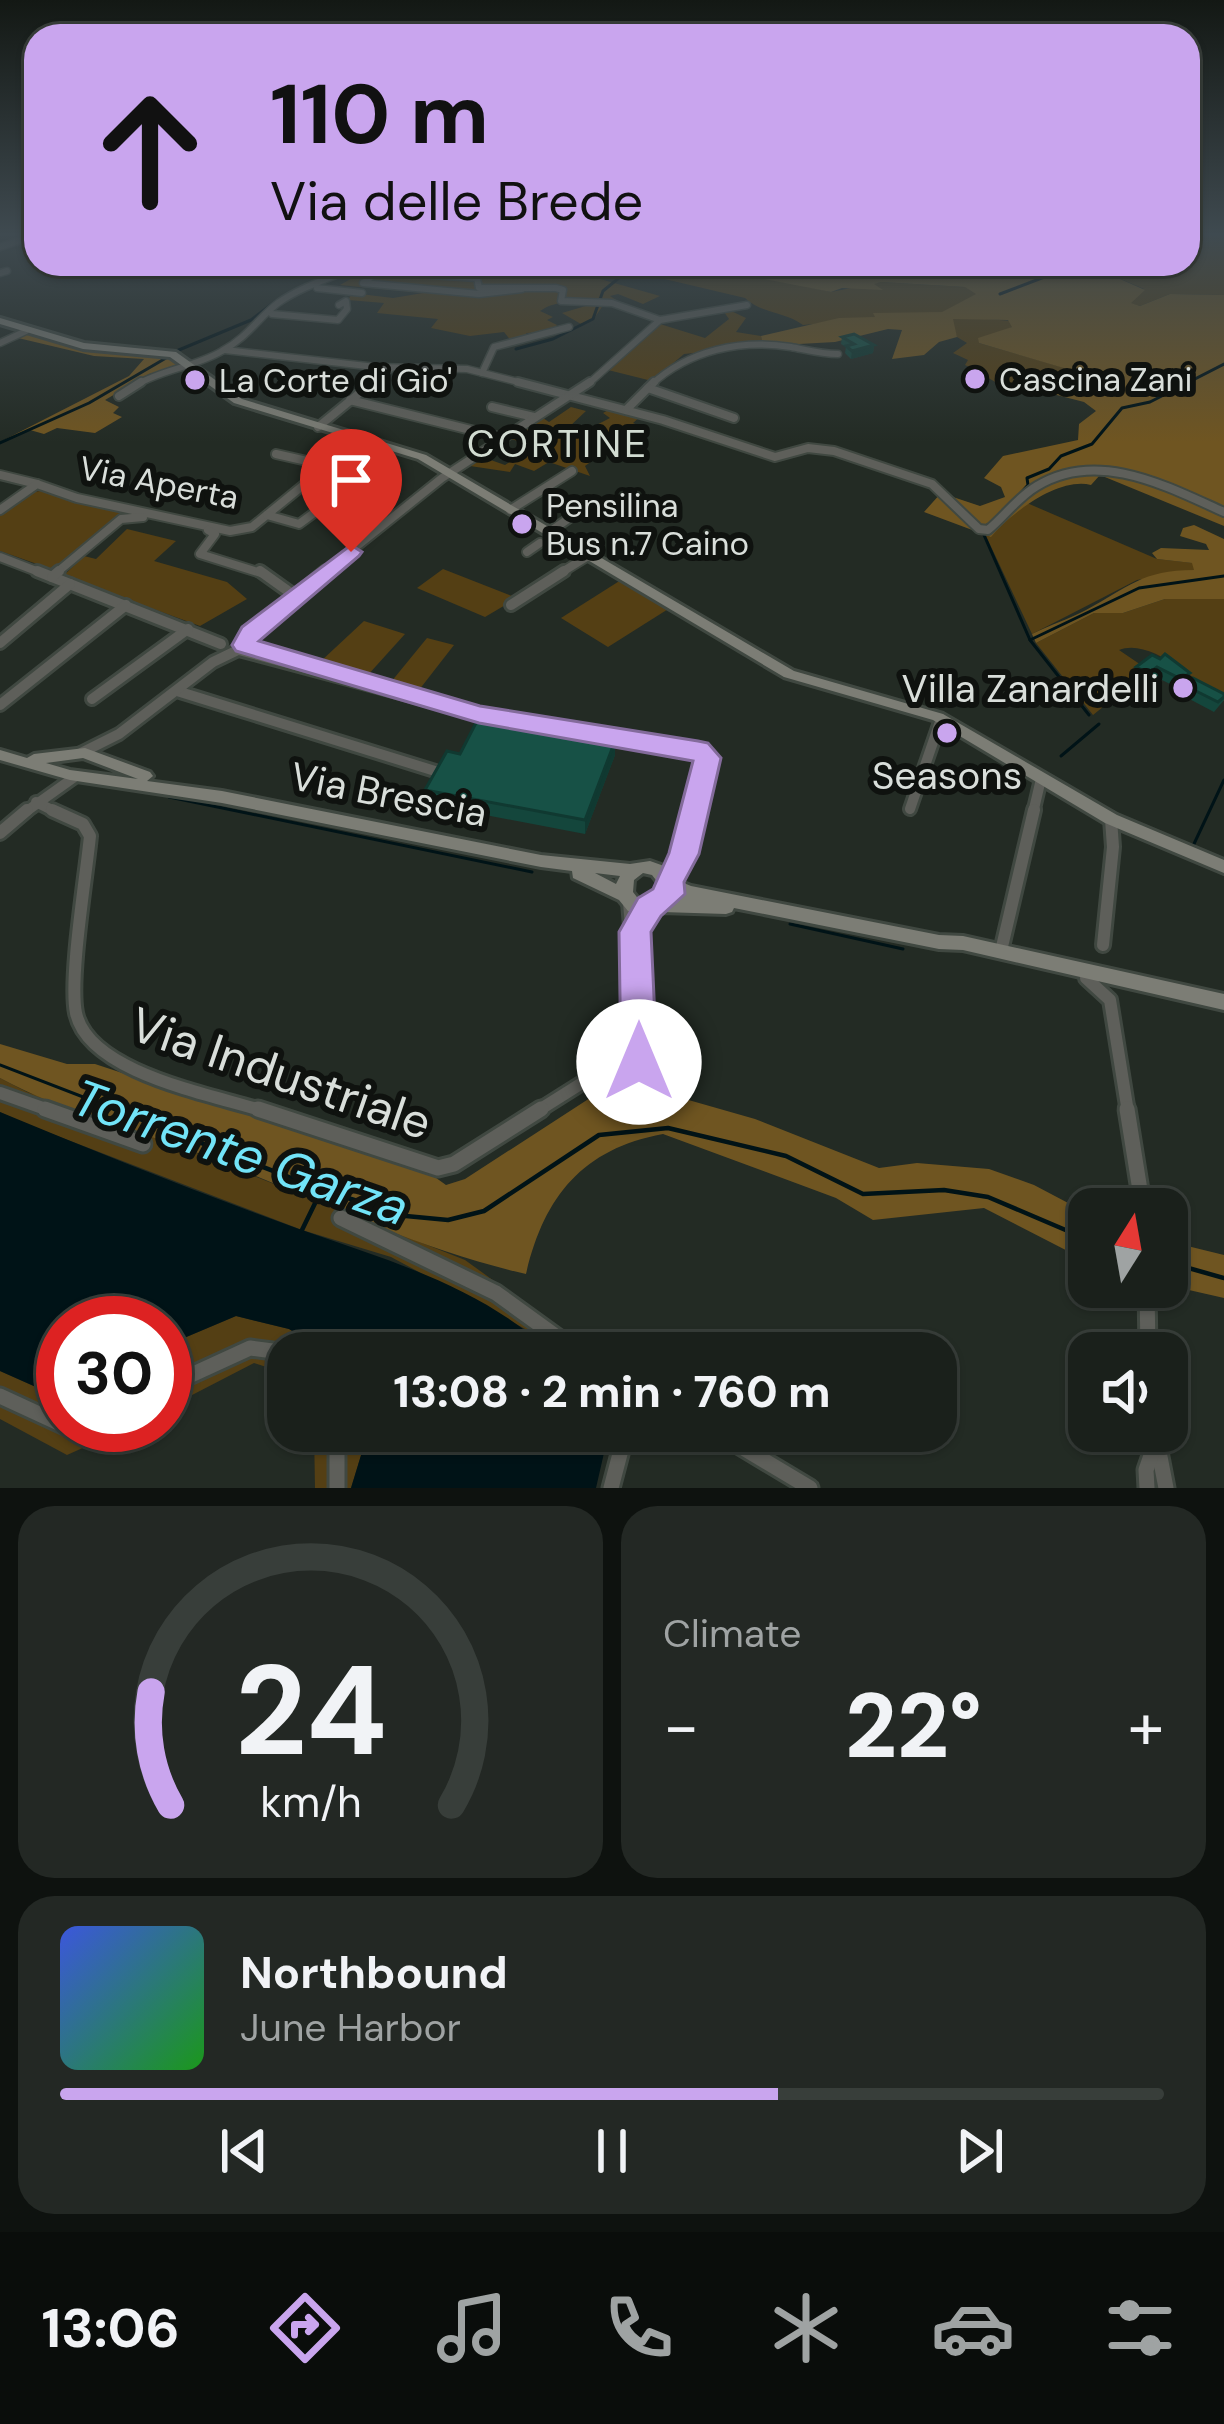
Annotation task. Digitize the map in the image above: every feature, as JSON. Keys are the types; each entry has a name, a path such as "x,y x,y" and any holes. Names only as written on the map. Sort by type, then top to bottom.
{"street":[{"path":"119,396 155,374 193,365 225,350 272,314 278,303"},
{"path":"272,314 338,320 346,303"},
{"path":"613,303 660,320 747,305"},
{"path":"0,833 90,754 177,691 450,472 567,395 576,395 660,320"},
{"path":"0,321 26,332 104,350 172,354 193,365 228,397 432,462 510,510 544,538 592,555 789,674 940,719 1111,819 1122,832 1224,867"},
{"path":"482,373 494,347 569,327"},
{"path":"0,343 26,332"},
{"path":"626,410 680,359 719,349 785,346 838,355"},
{"path":"225,350 482,373 626,410 775,457 798,449 822,449 897,469 932,484 979,529 988,530 1043,482 1103,468 1130,473 1224,512"},
{"path":"318,427 393,367"},
{"path":"647,388 734,418"},
{"path":"350,400 502,438"},
{"path":"492,407 534,417"},
{"name":"Via Aperta","path":"0,475 76,498 230,531 252,527 360,439"},
{"name":"Via Aperta","path":"277,454 329,466"},
{"path":"510,510 572,471"},
{"name":"Via Aperta","path":"0,510 38,484"},
{"name":"Via Aperta","path":"267,515 299,524 333,499"},
{"path":"527,552 578,512"},
{"name":"Via Aperta","path":"52,577 121,519 141,517 214,531 200,554 259,571 295,596"},
{"path":"511,605 592,555"},
{"path":"0,556 70,588 188,629 479,714 705,754 708,764 684,854 666,899 653,906 635,932"},
{"path":"0,643 70,588"},
{"path":"0,705 126,605"},
{"path":"92,699 188,629"},
{"path":"177,691 432,770"},
{"path":"910,809 940,719"},
{"name":"Via Brescia","path":"0,754 70,776 222,796 541,861 653,906 771,908"},
{"name":"Via Brescia","path":"26,760 90,754 222,796"},
{"path":"1001,951 1041,779"},
{"name":"Via Industriale","path":"36,802 82,824 90,836 75,1006 82,1033 94,1048 120,1064 438,1168 454,1164 582,1083 636,1067 641,1050 635,932 626,898"},
{"path":"1103,945 1103,903 1122,832"},
{"path":"626,898 622,881 643,870 666,867 684,854"},
{"name":"Via Brescia","path":"541,861 643,870 688,892 939,943 1001,951 1105,979"},
{"name":"Via Brescia","path":"939,943 960,952 1224,1004"},
{"path":"1105,979 1140,1188"},
{"path":"1105,979 1109,1000"},
{"path":"1109,1000 1136,988 1224,1004"},
{"path":"0,1093 143,1144"},
{"path":"341,1217 473,1279 549,1332"},
{"path":"192,1375 250,1348 267,1351"},
{"path":"0,1396 36,1413"},
{"path":"337,1452 337,1488"},
{"path":"610,1488 620,1452"},
{"path":"747,1452 810,1488"},
{"path":"1147,1488 1151,1452"},
{"path":"1159,1452 1166,1488"}],"shaded area":[{"path":"384,303 566,303 540,311 553,317 547,320 557,325 551,332 526,333 528,337 512,342 504,332 470,336 431,328 438,319 377,313"},
{"path":"574,303 614,303 604,304 595,317 581,324 562,313 589,305"},
{"path":"753,303 959,303 943,312 803,325"},
{"path":"958,303 1224,303 1224,526 1100,475 1091,485 1051,491 1011,517 991,537 924,512 941,493 980,506 1005,497 1001,487 984,478 1003,456 1078,440 1079,424 1096,411 1084,402 1049,393 1062,385 1101,379 979,343 978,338 1012,327 1008,320 953,319 957,337 939,342 924,355 892,359 902,330 835,342 763,346 761,336 839,318 875,317 873,313 942,312"},
{"path":"724,312 746,318 736,332 761,336 763,346 684,354 652,381 608,370 660,324 705,338 729,319"},
{"path":"951,319 1013,321 1012,327 979,343 1106,380 1043,392 1009,389 965,365 968,360 953,353 967,343 957,337"},
{"path":"26,334 86,349 169,355 186,366 149,374 105,400 119,407 113,413 122,417 95,433 30,430 0,442 129,376 144,359 94,356 18,338"},
{"path":"571,407 586,411 568,428 579,434 610,418 603,413 610,409 642,415 633,423 640,426 585,466 590,476 549,462 534,471 515,464 510,472 470,466 482,457 505,465 534,446 508,438 540,416 549,422"},
{"path":"46,490 126,513 54,570 0,551 0,515 34,492"},
{"path":"1027,503 1157,559 1193,563 1195,570 1137,580 1032,634 986,536"},
{"path":"1194,525 1224,539 1224,599 1165,599 1123,613 1094,613 1036,643 1032,634 1137,581 1194,570 1192,563 1157,559 1152,553 1161,548 1209,550 1206,544 1180,536 1183,528"},
{"path":"127,529 176,541 154,561 227,582 247,599 200,626 63,576 84,556 96,559"},
{"path":"443,569 517,598 485,617 417,588"},
{"path":"621,580 673,606 608,647 561,618"},
{"path":"1165,599 1224,599 1224,701 1174,664 1132,648 1119,650 1141,665 1129,675 1135,681 1093,715 1036,643 1094,613 1123,613"},
{"path":"364,621 405,634 367,676 320,662"},
{"path":"427,638 454,645 419,690 391,682"},
{"path":"0,1044 67,1064 95,1064 432,1175 446,1185 465,1179 590,1098 586,1089 630,1078 649,1059 652,1098 678,1097 755,1119 879,1168 917,1163 989,1169 1034,1185 1068,1203 1068,1251 984,1208 873,1220 836,1198 663,1134 610,1151 571,1181 544,1222 526,1274 404,1236 0,1078"},
{"path":"0,1078 465,1260 565,1332 529,1332 391,1257 302,1230 0,1112"},
{"path":"0,1112 433,1278 526,1332 294,1332 236,1316 192,1335 192,1296 36,1296 36,1387 0,1371"},
{"path":"1188,1246 1224,1255 1224,1298 1188,1290"},
{"path":"236,1316 294,1332 267,1332 267,1367 254,1363 192,1395 192,1335"},
{"path":"0,1371 36,1387 36,1438 0,1419"},
{"path":"314,1452 362,1452 351,1488 315,1488"},
{"path":"362,1452 604,1452 596,1488 351,1488"}],"building":[{"path":"854,334 874,345 852,351 846,346 854,344 842,337"},
{"path":"1165,654 1190,673 1181,679 1157,667 1149,673 1136,667 1152,655 1160,659"},
{"path":"1193,678 1224,697 1218,702 1184,685"},
{"path":"479,717 615,741 585,820 425,790 447,751 460,754"}],"waterway":[{"path":"174,352 251,320 273,303"},
{"path":"516,349 553,339 593,319 599,303"},
{"path":"0,443 89,403 166,358"},
{"path":"1019,495 1028,485 1027,478 1049,469 1061,456 1092,444 1122,408 1150,402 1224,364"},
{"path":"984,535 1030,640"},
{"path":"1030,640 1139,588 1224,576"},
{"path":"1030,640 1089,715"},
{"path":"1061,756 1099,724"},
{"path":"1193,846 1224,780"},
{"path":"169,797 532,872"},
{"path":"790,924 903,949"},
{"name":"Torrente Garza","path":"0,1065 122,1112"},
{"name":"Torrente Garza","path":"114,1109 322,1190 406,1216 448,1220 484,1211 599,1135 668,1128 786,1156 863,1194 944,1190 988,1197 1068,1231"},
{"path":"302,1230 321,1191"},
{"name":"Torrente Garza","path":"1188,1268 1224,1278"}],"place":[{"name":"Cascina Zani","path":"975,379"},
{"name":"La Corte di Gio'","path":"195,380"},
{"name":"Pensilina Bus n.7 Caino","path":"522,524"},
{"name":"Villa Zanardelli","path":"1183,688"},
{"name":"Seasons","path":"947,733"}],"district":[{"name":"CORTINE","path":"558,443"}],"route":[{"path":"351,552 251,632 244,645 479,714 705,754 708,764 684,854 668,881 669,894 650,907 635,932 639,1062"}]}
